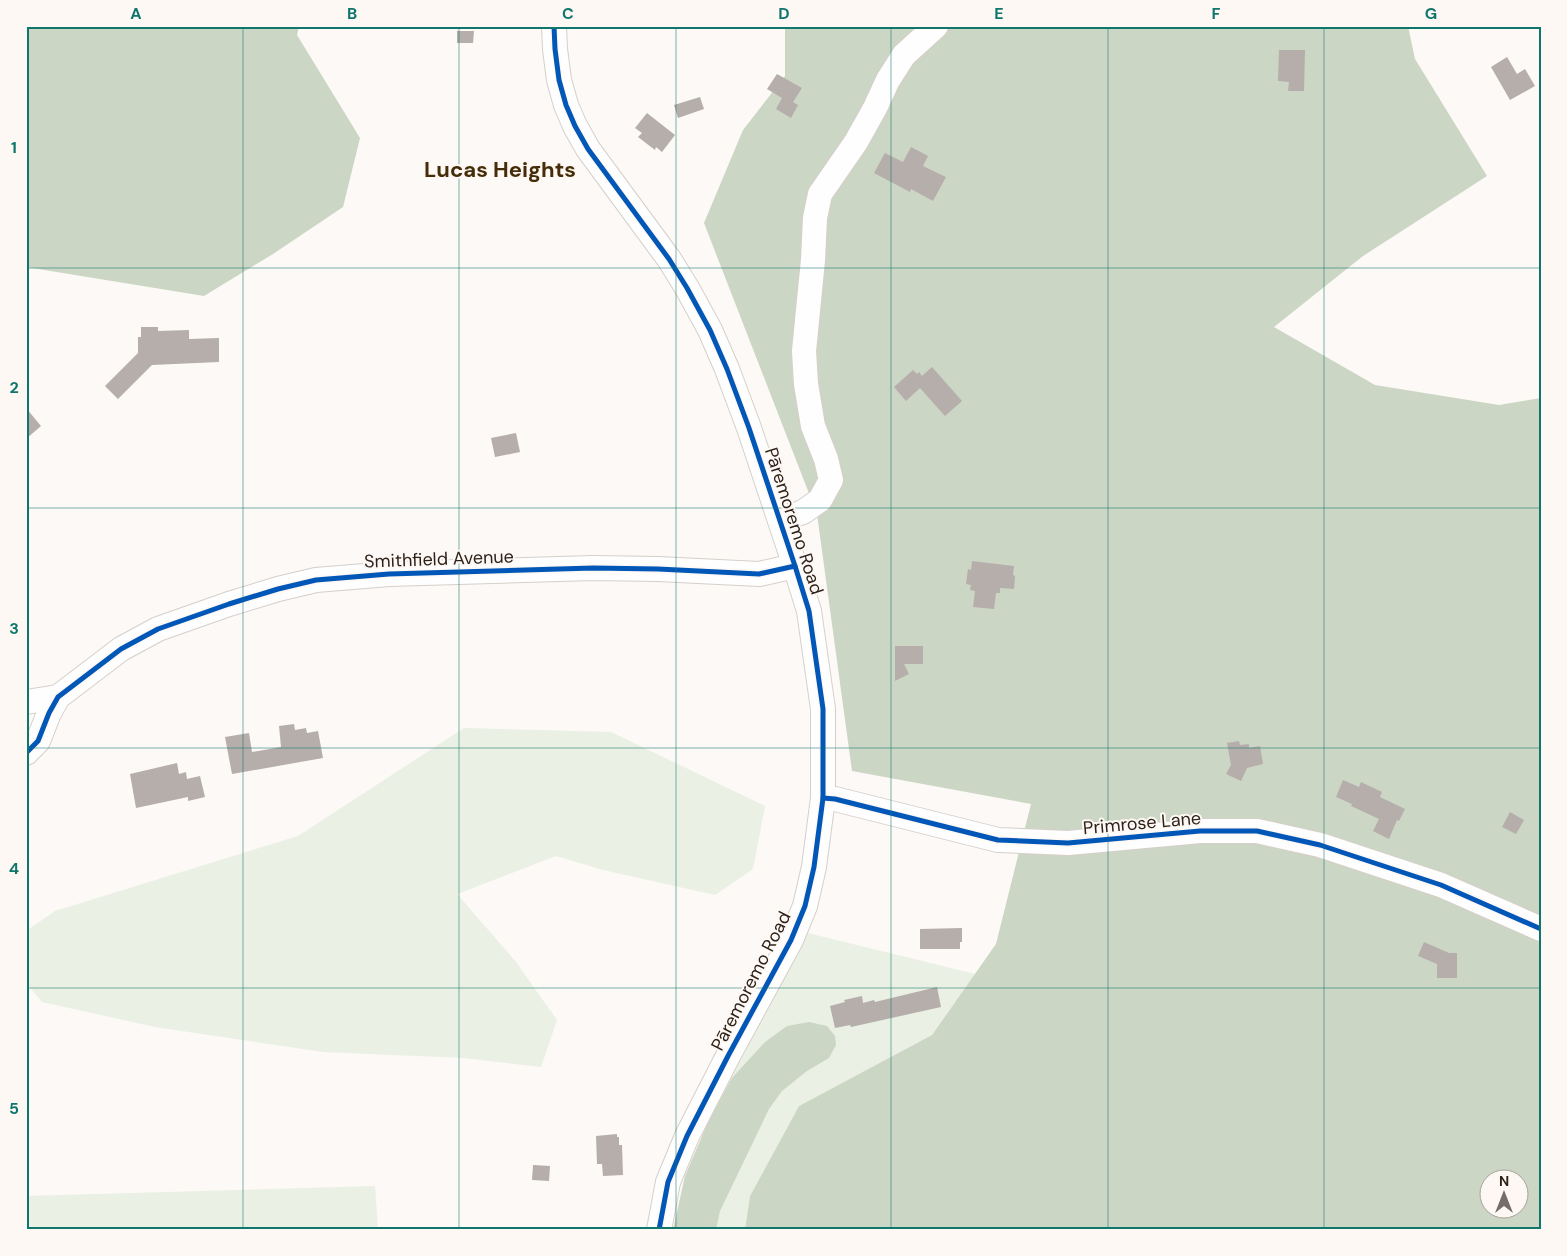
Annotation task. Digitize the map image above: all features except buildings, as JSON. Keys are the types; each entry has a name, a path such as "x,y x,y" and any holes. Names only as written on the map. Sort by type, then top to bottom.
{"street":[{"name":"Pāremoremo Road","path":"554,26 558,72 566,105 575,126 588,149 670,259 687,288 710,330 749,428 809,611 823,709 823,798 814,867 804,906 791,940 687,1136 668,1182 660,1230"},
{"path":"780,520 803,512 820,500 830,480 826,459 813,426 806,384 804,351 815,218 820,194 856,142 888,80 904,55 936,26"},
{"name":"Smithfield Avenue","path":"26,753 38,741 49,712 58,697 121,649 158,629 278,589 316,580 389,574 593,568 759,574 795,566"},
{"name":"Smithfield Avenue","path":"26,702 58,697"},
{"name":"Primrose Lane","path":"823,798 835,799 998,840 1068,843 1200,831 1257,831 1320,845 1441,886 1541,929"}],"shaded area":[{"path":"464,728 611,732 765,806 753,869 715,895 603,870 556,856 457,894 516,962 557,1020 541,1067 464,1058 323,1052 155,1027 42,1002 26,983 26,931 55,911 298,836"},
{"path":"808,933 975,974 932,1035 799,1106 750,1196 745,1230 673,1230 685,1176 709,1120"},
{"path":"375,1186 378,1230 26,1230 26,1196"}],"green space":[{"path":"26,26 299,26 297,35 360,138 343,207 273,254 204,296 26,267"},
{"path":"785,26 1408,26 1415,59 1487,176 1363,256 1274,327 1375,385 1499,405 1541,398 1541,1230 745,1230 750,1196 799,1106 932,1035 996,944 1031,804 852,771 817,514 704,223 743,130 785,76"},
{"path":"809,1022 827,1026 835,1036 836,1045 829,1058 807,1071 782,1091 769,1109 720,1211 716,1230 673,1230 685,1176 709,1120 732,1078 765,1042 787,1026"}],"cycle path":[{"path":"554,26 559,80 566,105 575,126 588,149 669,259 710,330 727,369 749,428 809,611 823,709 823,798 814,867 805,906 791,940 687,1136 668,1182 659,1230"},
{"path":"26,753 38,741 49,713 58,697 121,649 158,629 278,589 316,580 389,574 593,568 759,574 795,566"},
{"path":"823,798 835,799 998,840 1068,843 1200,831 1257,831 1320,845 1441,885 1541,929"}],"district":[{"name":"Lucas Heights","path":"500,169"}]}
